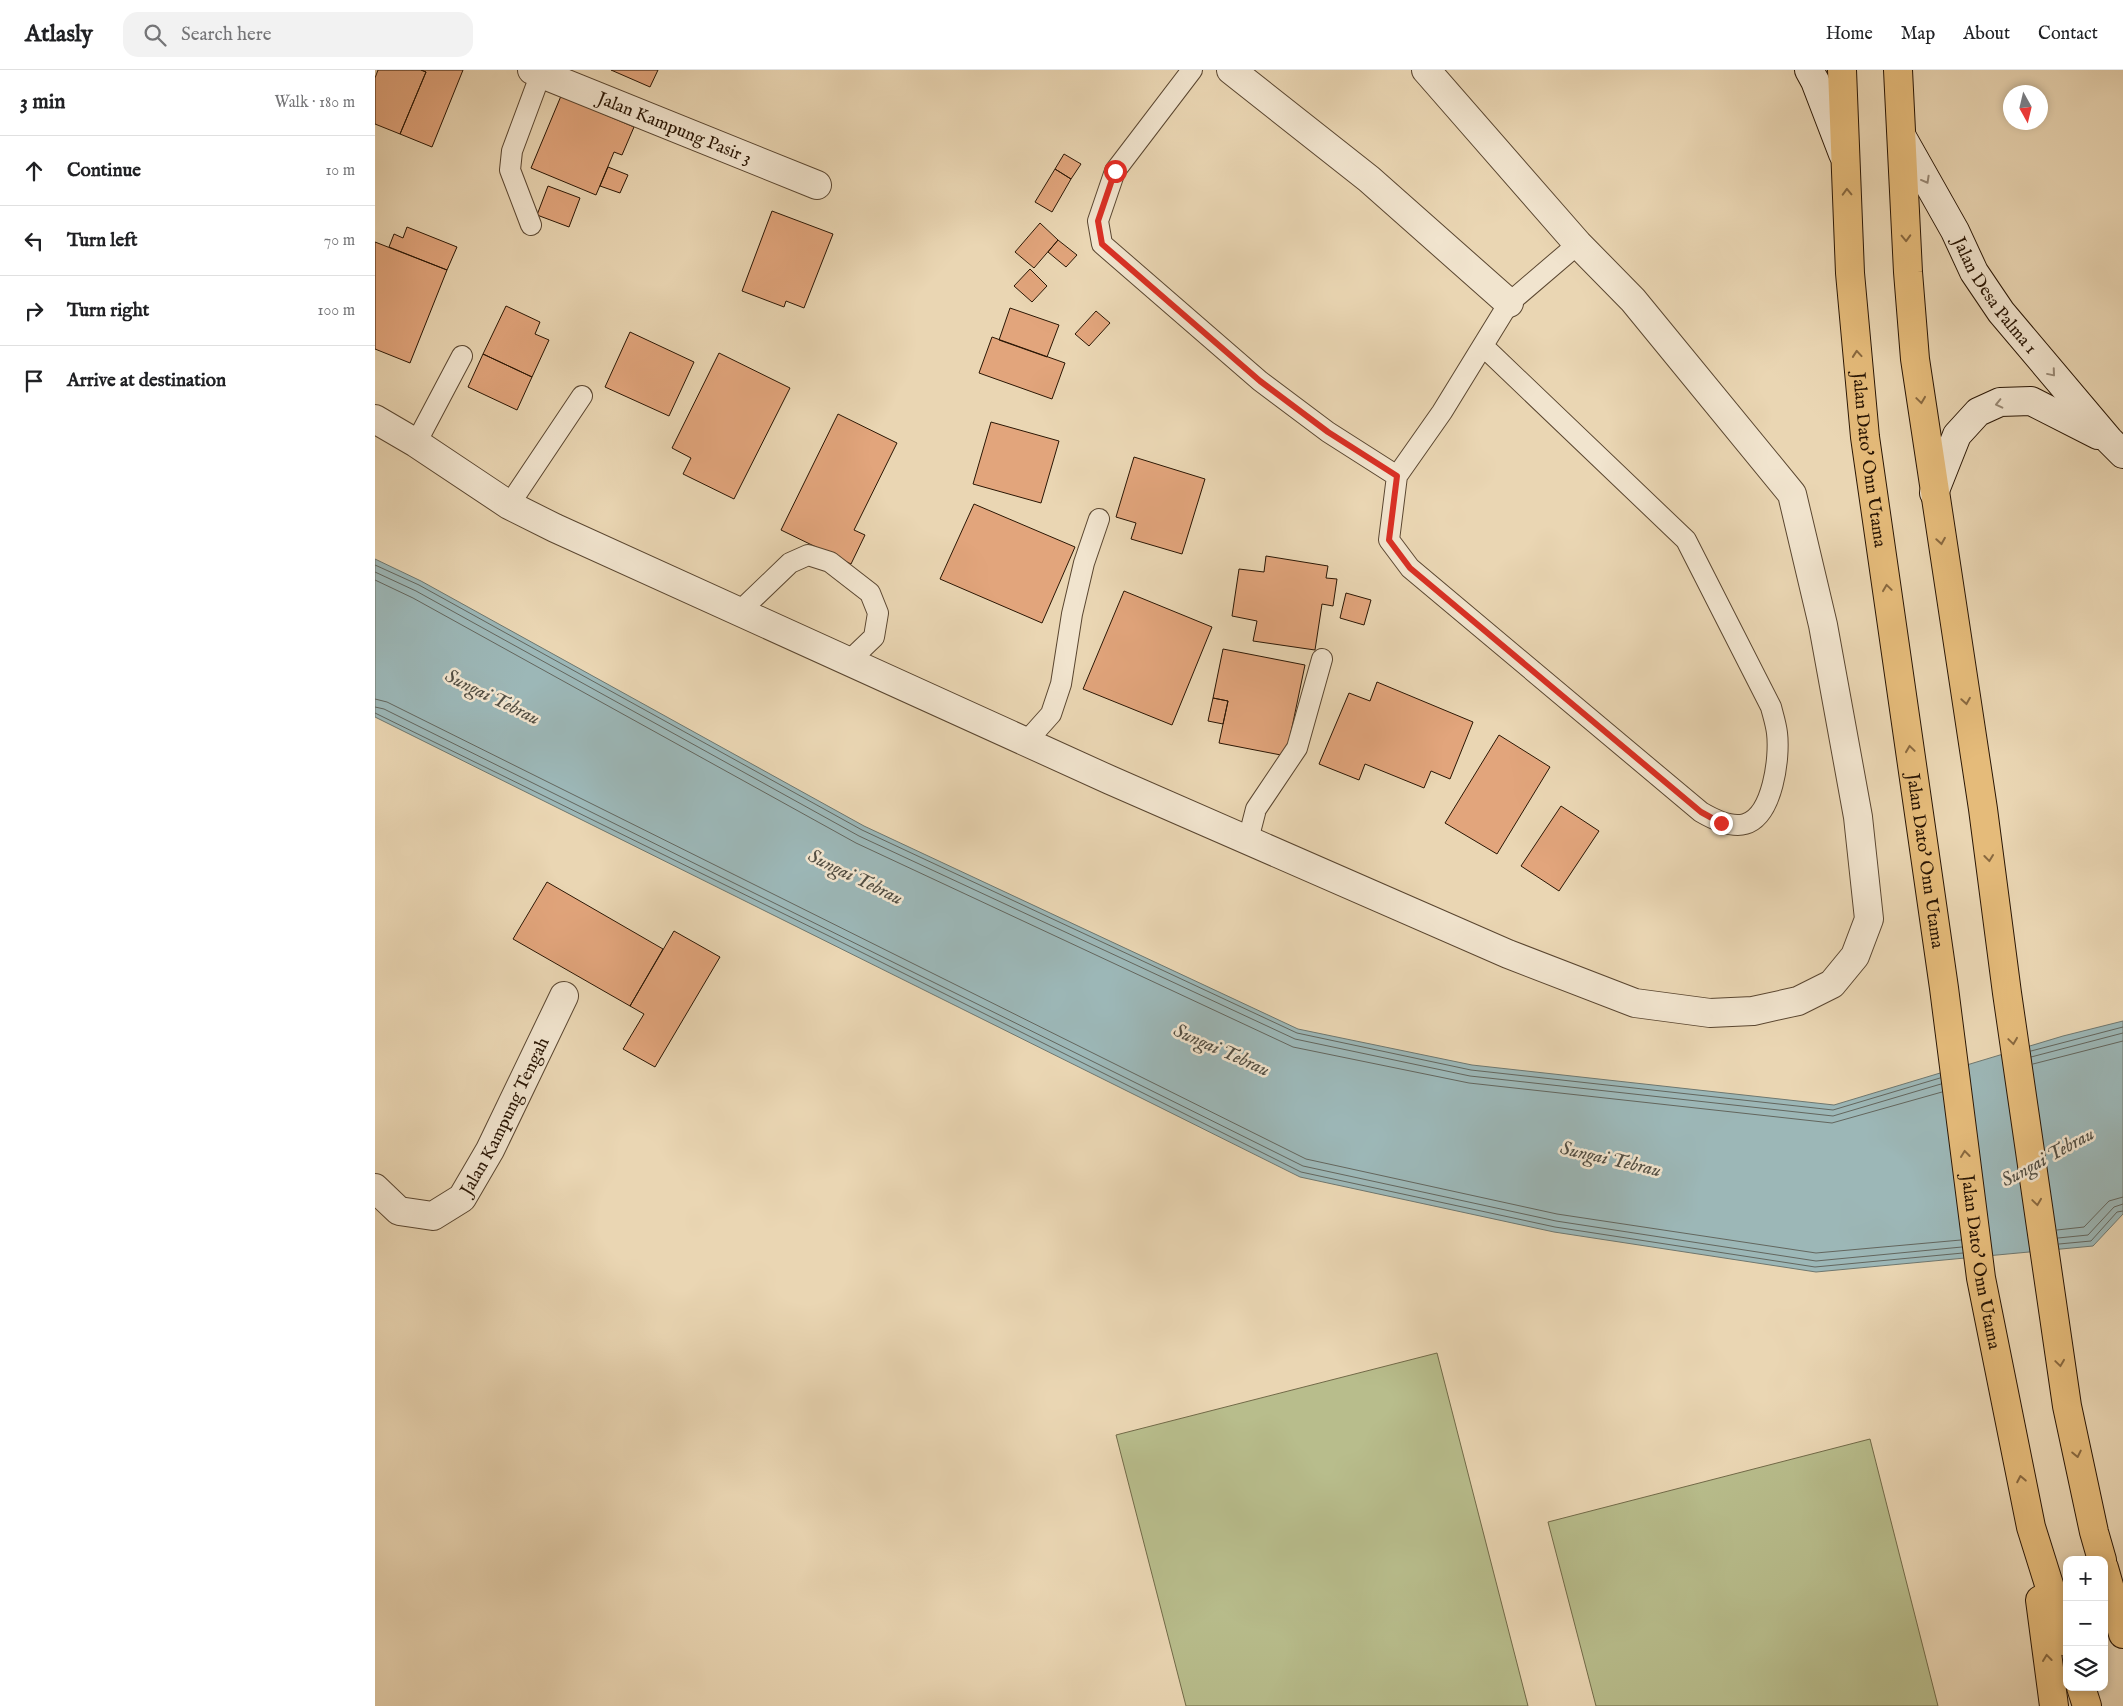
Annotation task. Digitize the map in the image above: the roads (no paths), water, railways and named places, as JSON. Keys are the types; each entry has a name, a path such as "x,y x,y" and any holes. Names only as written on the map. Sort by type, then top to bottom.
{"main road":[{"path":"1832,70 1846,162"},
{"name":"Jalan Dato' Onn Utama","path":"1842,70 1850,273 1865,437 1944,988 1981,1278 2031,1527 2063,1629"},
{"path":"1899,70 1907,272 1914,349 1934,493 1982,800 2007,993 2067,1406 2101,1556"},
{"path":"1902,137 1912,70"},
{"path":"2031,1527 2053,1706"},
{"path":"2094,1532 2123,1588"},
{"path":"2108,1582 2123,1634"},
{"path":"2082,1691 2087,1706"}],"street":[{"path":"1231,70 1369,179 1509,303"},
{"path":"375,419 416,443 509,505 848,662 1508,954 1635,1003 1710,1012 1753,1011 1798,1001 1832,984 1855,956 1869,919 1858,817 1823,625 1792,494 1633,300 1579,244 1426,70"},
{"path":"1809,70 1815,80 1846,162"},
{"name":"Jalan Kampung Pasir 3","path":"536,72 817,185"},
{"name":"Jalan Desa Palma 1","path":"1902,137 1955,231 1974,272 2001,312 2116,447"},
{"name":"Jalan Desa Palma 1","path":"1934,493 1957,435 1977,412 2000,402 2031,401 2116,447"},
{"name":"Jalan Kampung Tengah","path":"375,1188 399,1211 433,1216 462,1198 490,1150 564,996"}],"lane":[{"path":"1192,70 1115,171 1098,221 1102,244 1260,381 1328,432 1397,476"},
{"path":"531,226 510,170 512,151 536,72"},
{"path":"1483,346 1686,540 1771,706 1777,734 1776,772 1769,797 1757,816 1745,824 1721,823 1701,812 1410,568 1389,540 1397,476 1442,412 1509,303 1579,244"},
{"path":"416,443 462,356"},
{"path":"509,505 583,396"},
{"path":"1026,742 1051,714 1061,684 1072,614 1084,563 1099,519"},
{"path":"739,612 790,563 808,555 830,562 870,593 878,613 873,637 848,662"},
{"path":"1248,840 1256,809 1297,748 1322,659"}],"water":[{"name":"Sungai Tebrau","path":"375,559 421,581 864,826 1298,1029 1472,1065 1834,1105 2063,1036 2123,1021 2123,1214 2093,1246 1816,1272 1554,1232 1300,1177 375,717"}]}
